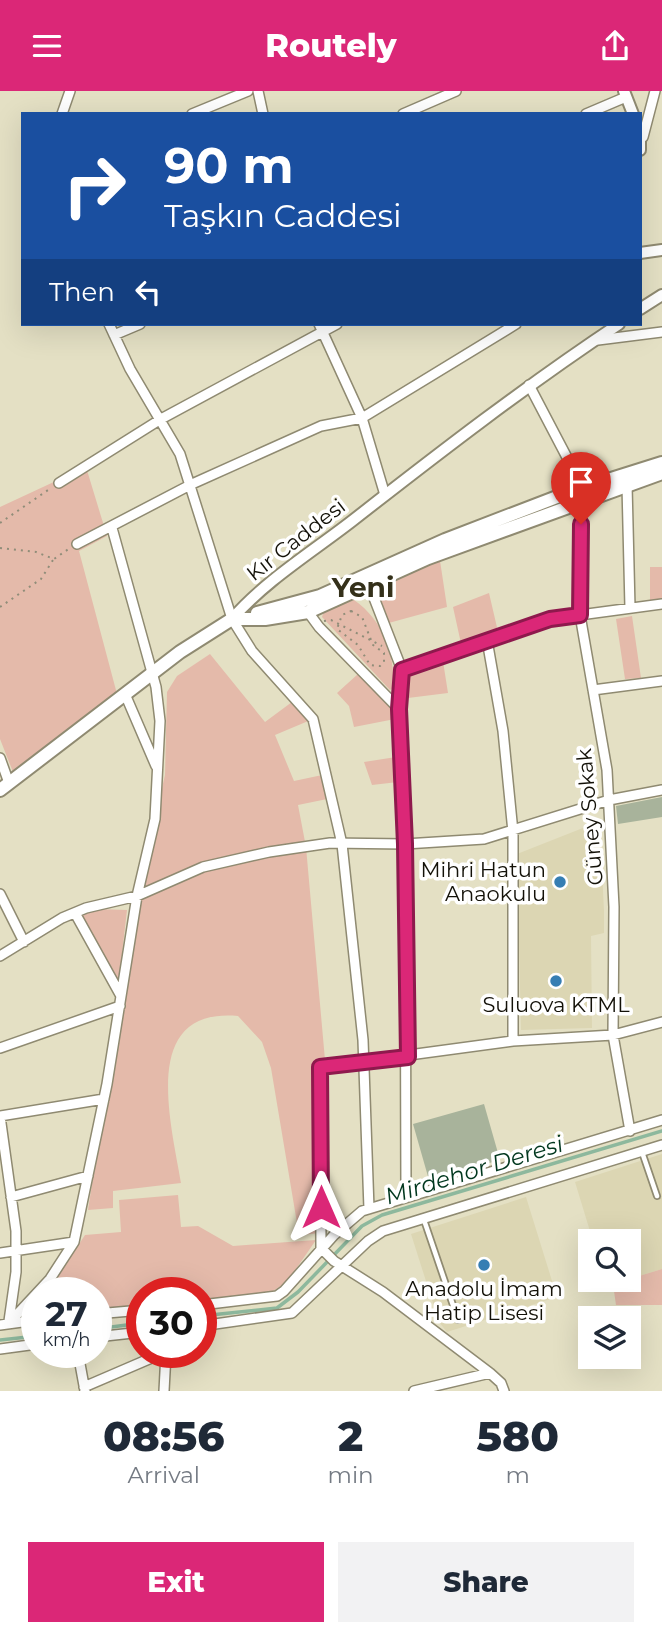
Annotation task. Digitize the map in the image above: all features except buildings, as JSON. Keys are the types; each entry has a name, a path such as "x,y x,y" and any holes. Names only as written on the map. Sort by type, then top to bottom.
{"main road":[{"path":"238,619 265,619 309,612 428,558 662,463"},
{"path":"238,619 320,596 436,544 582,495 627,485 662,473"},
{"name":"Kır Caddesi","path":"5,786 153,673 238,619"}],"street":[{"path":"63,112 70,91"},
{"path":"197,112 248,91"},
{"path":"258,91 263,112"},
{"path":"408,112 456,91"},
{"path":"642,134 655,91"},
{"path":"590,112 625,94 632,112"},
{"path":"642,253 662,250"},
{"path":"642,308 662,295"},
{"path":"110,326 130,369 161,419 192,485 238,619 252,651 313,719 342,843 364,1062 369,1209"},
{"path":"114,335 135,326"},
{"path":"77,544 192,485 321,426 362,418 513,326"},
{"name":"Kır Caddesi","path":"238,619 290,569 384,495 529,386 616,326"},
{"path":"59,483 161,419 321,328 362,418 384,495"},
{"path":"593,341 662,332"},
{"path":"529,386 582,495"},
{"path":"627,485 630,608"},
{"name":"Güney Sokak","path":"582,495 580,615 607,770 614,907 614,1035 630,1131"},
{"path":"4,1324 50,1279 74,1243 104,1099 137,896 155,819 160,721 153,673 112,528"},
{"path":"369,585 402,670 399,709 405,844 408,1057 406,1196"},
{"path":"402,670 550,619 662,604"},
{"path":"309,612 317,624 399,709"},
{"path":"487,640 503,731 513,832 513,1041"},
{"path":"593,690 662,681"},
{"path":"125,694 157,769"},
{"path":"0,758 5,786"},
{"path":"0,957 75,913 110,901 137,896 203,867 269,852 342,843 405,844 484,839 609,800 662,790"},
{"path":"0,894 24,942"},
{"path":"75,913 121,996"},
{"path":"0,1048 120,1006"},
{"path":"504,1391 501,1383 490,1373 383,1292 338,1264 323,1251 320,1067 513,1041 614,1035 662,1023"},
{"path":"4,1324 16,1250 11,1197 4,1183 0,1116 104,1099"},
{"path":"217,1303 277,1296 362,1211 662,1120"},
{"path":"217,1324 292,1313 338,1264 383,1231 662,1145"},
{"path":"11,1197 88,1176"},
{"path":"0,1253 74,1243"},
{"path":"0,1349 21,1347"},
{"path":"80,1368 84,1389 131,1368"},
{"path":"164,1368 164,1391"},
{"path":"414,1391 490,1373"}],"lane":[{"path":"641,1151 657,1196"},
{"path":"424,1219 458,1320"}],"path":[{"path":"0,523 59,483"},
{"path":"0,607 41,579 54,559 77,544"},
{"path":"0,548 36,552 54,559"},
{"path":"346,612 355,612 366,624 371,641 384,653 384,662 380,666 370,665 358,645 337,629 337,624 346,612"},
{"path":"317,624 327,619 395,651"}],"shaded area":[{"path":"86,467 107,536 79,551 117,694 13,772 0,739 0,507"},
{"path":"439,554 447,607 385,624 369,585"},
{"path":"650,567 662,567 662,604 650,605"},
{"path":"489,593 499,636 462,648 453,607"},
{"path":"354,600 373,618 385,639 394,674 394,687 390,690 322,617 324,611"},
{"path":"632,616 641,678 625,679 616,619"},
{"path":"210,654 265,722 296,699 313,719 275,735 294,781 327,774 332,798 298,805 306,847 325,1060 320,1067 321,1233 299,1235 271,1068 262,1042 238,1016 207,1018 186,1030 174,1049 169,1073 169,1101 181,1183 113,1191 113,1208 88,1210 137,896 165,775 167,692 177,676"},
{"path":"442,655 448,693 400,699 402,670"},
{"path":"358,674 396,710 395,719 354,727 349,706 337,693"},
{"path":"396,757 398,782 372,785 364,762"},
{"path":"593,824 600,828 604,933 591,936 592,1028 521,1030 517,854"},
{"path":"96,909 127,910 118,988 78,915"},
{"path":"662,1154 662,1269 641,1275 641,1229 589,1229 575,1182"},
{"path":"178,1195 181,1227 198,1226 233,1246 316,1240 287,1282 270,1293 217,1298 217,1277 126,1277 126,1309 112,1310 112,1277 57,1277 85,1235 121,1232 119,1200"},
{"name":"Anadolu İmam Hatip Lisesi","path":"526,1197 557,1297 447,1332 439,1322 411,1234"},
{"path":"662,1269 662,1305 616,1305 614,1292 641,1292 641,1275"}],"waterway":[{"name":"Mirdehor Deresi","path":"217,1314 277,1308 298,1292 362,1226 382,1215 662,1131"},
{"name":"Mirdehor Deresi","path":"112,1327 126,1325"},
{"name":"Mirdehor Deresi","path":"0,1340 21,1338"}],"place":[{"name":"Mihri Hatun Anaokulu","path":"560,882"},
{"name":"Suluova KTML","path":"556,981"},
{"name":"Anadolu İmam Hatip Lisesi","path":"484,1265"}],"district":[{"name":"Yeni","path":"363,587"}],"route":[{"path":"321,1207 320,1067 408,1057 405,844 399,709 402,670 550,619 580,615 581,524"}]}
